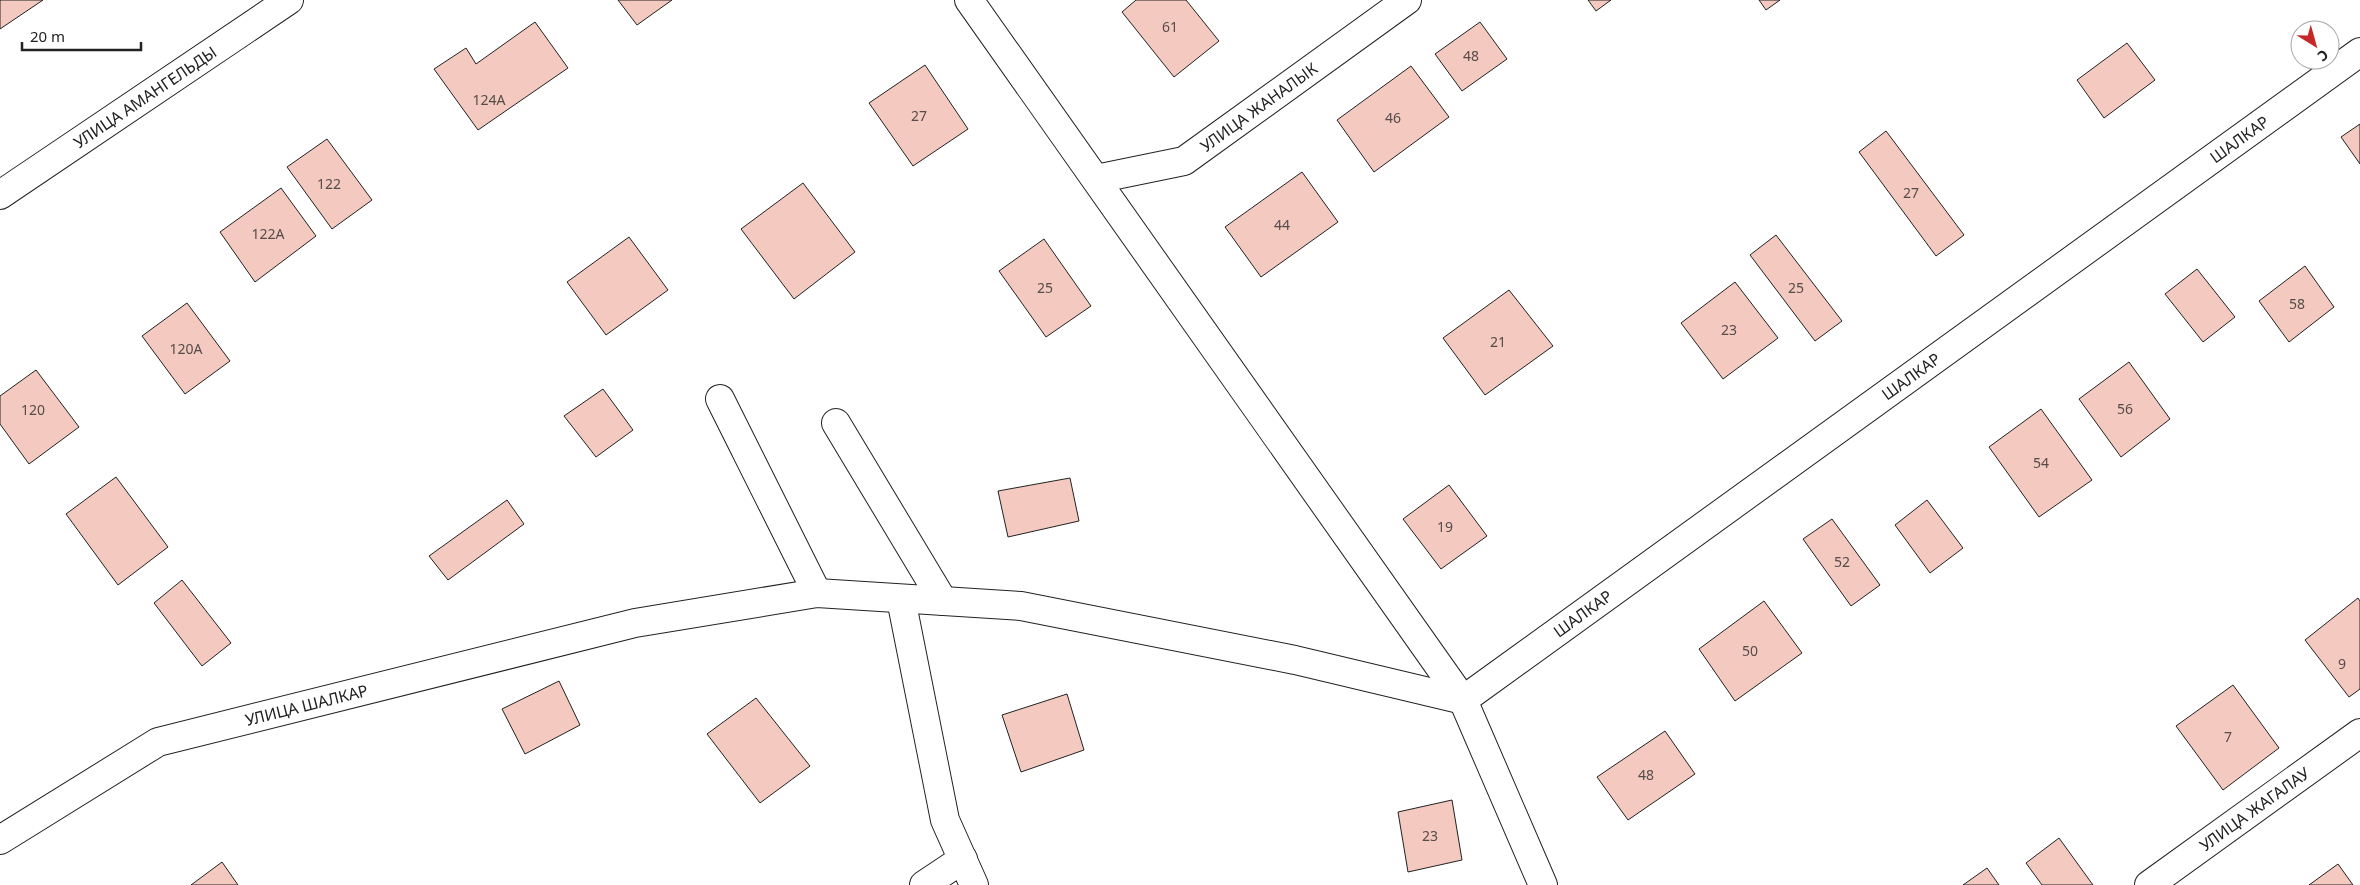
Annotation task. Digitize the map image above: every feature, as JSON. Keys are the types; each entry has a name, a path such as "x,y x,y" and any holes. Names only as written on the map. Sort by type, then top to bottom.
{"street":[{"name":"УЛИЦА АМАНГЕЛЬДЫ","path":"0,194 289,0"},
{"path":"969,0 1463,700 1543,885"},
{"name":"УЛИЦА ЖАНАЛЫК","path":"1096,179 1184,161 1407,0"},
{"name":"ШАЛКАР","path":"1463,700 2360,52"},
{"path":"720,399 817,593"},
{"path":"836,424 943,601"},
{"name":"УЛИЦА ШАЛКАР","path":"0,840 158,742 636,623 817,593 1021,606 1295,660 1463,700"},
{"path":"901,599 945,820 974,885"},
{"name":"УЛИЦА ЖАГАЛАУ","path":"2149,885 2360,733"},
{"path":"924,885 963,858"}],"building":[{"path":"0,0 43,0 0,29"},
{"path":"618,0 672,0 637,25"},
{"path":"1136,0 1186,0 1219,41 1174,77 1122,12"},
{"path":"1588,0 1611,0 1596,11"},
{"path":"1759,0 1780,0 1766,10"},
{"path":"535,22 568,68 478,130 434,69 466,48 476,64"},
{"path":"1480,22 1507,59 1462,91 1435,54"},
{"path":"2127,43 2155,80 2104,118 2077,80"},
{"path":"925,65 968,129 913,166 869,103"},
{"path":"1411,66 1449,117 1374,172 1337,120"},
{"path":"2360,124 2360,164 2341,137"},
{"path":"1886,131 1964,235 1936,256 1859,152"},
{"path":"327,139 372,200 332,229 287,167"},
{"path":"1302,172 1338,222 1261,277 1225,227"},
{"path":"803,183 855,252 794,299 741,229"},
{"path":"281,188 316,236 255,282 220,232"},
{"path":"1776,235 1842,321 1815,341 1750,255"},
{"path":"629,237 668,290 606,335 567,282"},
{"path":"1044,239 1091,306 1046,337 999,271"},
{"path":"2305,266 2334,307 2289,342 2259,301"},
{"path":"2197,269 2235,317 2203,342 2165,294"},
{"path":"1735,282 1778,338 1723,379 1681,323"},
{"path":"1509,290 1553,346 1485,395 1443,338"},
{"path":"187,303 230,361 185,394 142,336"},
{"path":"2129,362 2170,419 2121,457 2079,399"},
{"path":"36,370 79,427 29,464 0,424 0,396"},
{"path":"603,389 633,430 596,457 564,416"},
{"path":"2041,409 2092,480 2039,517 1989,447"},
{"path":"116,477 168,547 118,585 66,514"},
{"path":"1070,478 1079,521 1008,537 998,491"},
{"path":"1449,485 1487,536 1441,569 1403,519"},
{"path":"507,500 524,524 448,580 429,556"},
{"path":"1927,500 1963,548 1930,573 1895,525"},
{"path":"1832,519 1880,585 1851,606 1803,539"},
{"path":"182,580 231,643 202,666 154,603"},
{"path":"2358,598 2360,601 2360,689 2349,697 2305,640"},
{"path":"1764,601 1802,653 1735,701 1699,649"},
{"path":"559,681 580,725 525,754 502,709"},
{"path":"2233,685 2279,748 2223,790 2176,726"},
{"path":"1067,694 1084,750 1021,772 1002,715"},
{"path":"756,698 810,766 760,803 707,734"},
{"path":"1665,731 1695,774 1628,820 1597,777"},
{"path":"1452,800 1462,860 1408,872 1398,812"},
{"path":"2059,838 2093,885 2042,885 2026,863"},
{"path":"222,862 238,885 191,885"},
{"path":"2338,864 2353,885 2309,885"},
{"path":"1987,868 1999,885 1963,885"}]}
